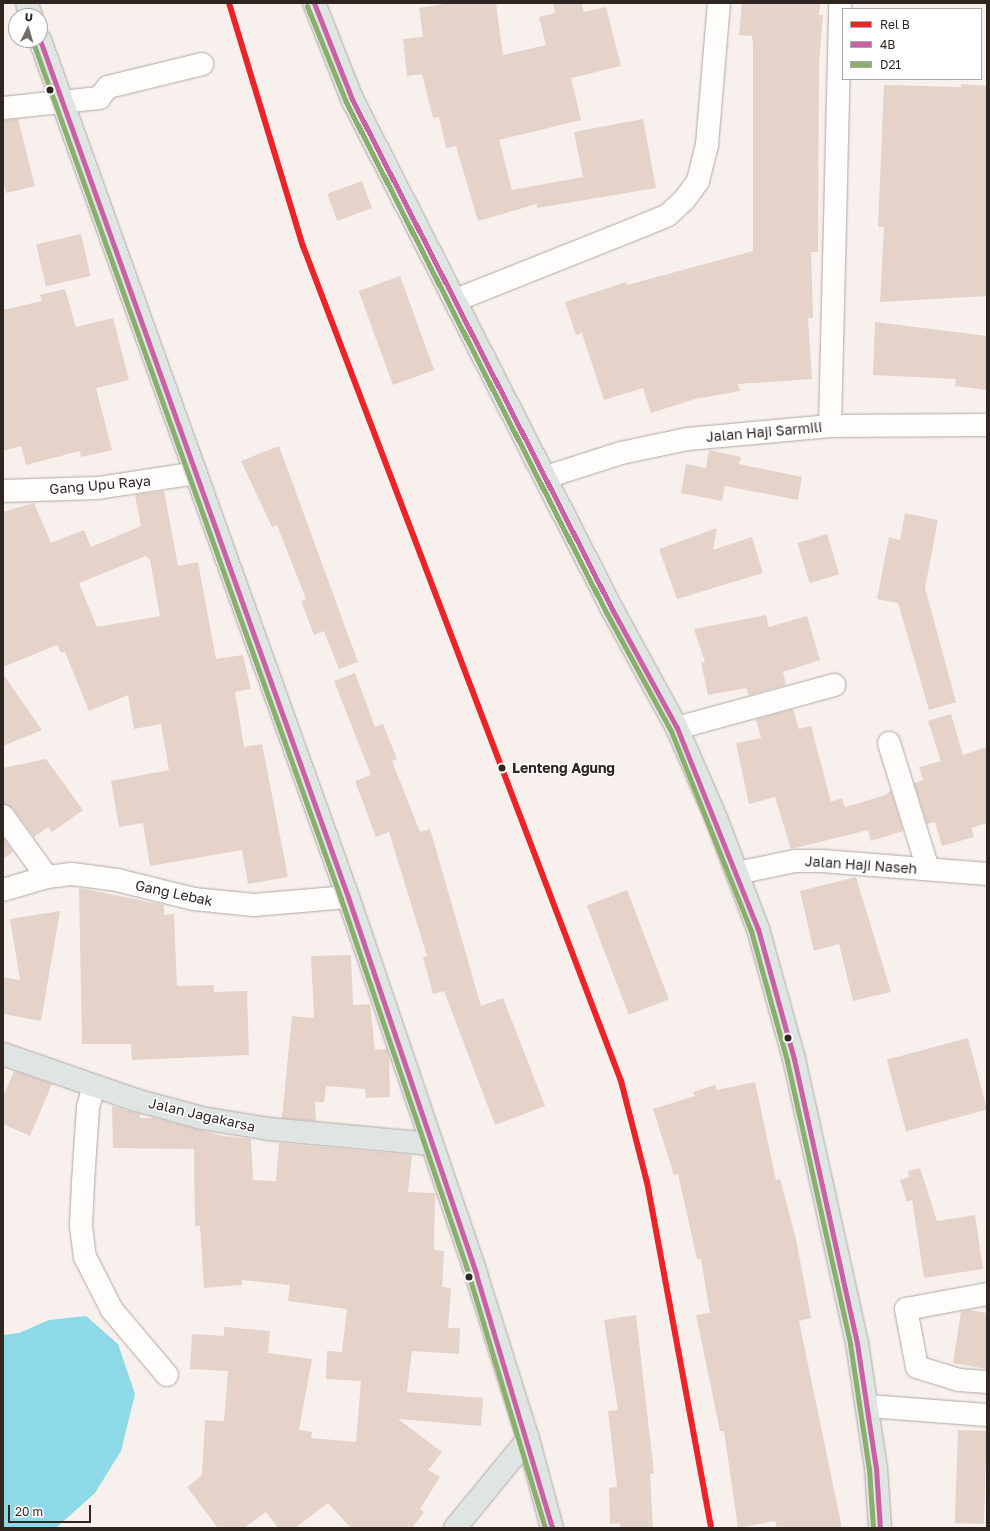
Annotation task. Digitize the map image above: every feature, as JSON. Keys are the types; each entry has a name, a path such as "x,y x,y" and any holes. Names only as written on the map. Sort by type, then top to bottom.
{"main road":[{"path":"314,3 352,99 677,728 737,873 758,929 792,1054 868,1406 880,1528"},
{"path":"43,48 348,897 528,1439 552,1528"},
{"name":"Jalan Jagakarsa","path":"3,1054 94,1086 202,1118 268,1129 431,1144"},
{"path":"454,1528 528,1439"}],"street":[{"path":"456,300 655,221 685,199 698,181 707,145 719,3"},
{"path":"830,426 840,3"},
{"path":"3,108 62,104 99,98 108,87 202,64"},
{"name":"Jalan Haji Sarmili","path":"546,477 654,444 830,426 987,425"},
{"name":"Gang Upu Raya","path":"3,491 119,486 196,473"},
{"path":"677,728 834,685"},
{"path":"889,743 928,869"},
{"path":"3,816 47,877"},
{"name":"Jalan Haji Naseh","path":"737,873 795,861 987,874"},
{"name":"Gang Lebak","path":"3,890 47,877 92,875 194,899 254,905 348,897"},
{"path":"94,1086 88,1107 83,1183 81,1226 85,1256 112,1310 167,1375"},
{"path":"987,1294 906,1309 917,1367 959,1380 987,1382"},
{"path":"868,1406 987,1415"}],"water":[{"path":"86,1316 118,1344 135,1394 121,1451 95,1493 57,1527 3,1528 3,1335 19,1333 49,1320"}],"building":[{"path":"451,3 496,3 503,55 546,45 539,17 555,13 553,3 581,3 584,12 606,7 621,66 571,78 581,120 499,140 512,190 583,177 574,132 643,119 656,188 537,208 537,204 478,221 456,146 446,148 439,117 433,118 422,74 407,76 403,39 423,37 419,8"},
{"path":"742,3 820,3 819,15 823,15 819,62 818,252 811,252 813,318 808,318 812,379 738,384 740,391 695,399 651,413 643,388 604,400 582,333 576,335 565,302 626,282 627,285 753,251 753,44 752,36 739,35"},
{"path":"961,84 987,86 987,296 880,302 884,227 878,227 884,85 961,87"},
{"path":"18,119 35,186 6,193 3,179 3,120"},
{"path":"362,181 372,208 337,221 327,194"},
{"path":"81,234 91,276 46,286 36,244"},
{"path":"400,276 434,370 393,385 359,291"},
{"path":"65,289 76,327 113,318 129,380 96,388 112,450 81,457 80,451 26,465 21,446 3,451 3,310 42,301 40,295"},
{"path":"875,322 987,336 987,390 955,386 956,379 873,375"},
{"path":"279,446 358,662 339,669 324,631 314,635 301,601 306,599 277,525 272,527 241,461"},
{"path":"709,450 741,457 739,464 802,477 798,500 725,486 722,501 681,493 686,464 706,468"},
{"path":"164,491 178,566 198,562 216,659 243,655 251,689 235,692 244,747 262,744 288,877 248,884 242,850 150,866 143,823 119,827 111,781 169,770 161,724 134,729 128,695 89,711 65,652 61,653 57,645 3,667 3,512 34,503 51,543 84,530 91,547 141,526 135,495","holes":["146,556 150,560 160,616 97,627 79,583"]},
{"path":"905,513 938,520 925,588 956,702 929,710 898,603 877,599 889,537 900,540"},
{"path":"717,528 713,550 752,537 763,573 677,599 659,549"},
{"path":"827,534 839,574 810,583 797,543"},
{"path":"766,615 769,627 807,616 820,660 783,672 786,685 749,695 746,688 708,695 701,662 705,662 694,629"},
{"path":"355,673 375,727 383,724 397,759 392,761 420,832 430,829 481,1006 503,998 545,1106 495,1125 444,991 433,994 423,957 427,956 389,832 376,837 355,781 371,775 334,681"},
{"path":"3,674 42,730 3,746"},
{"path":"793,709 799,729 811,726 831,802 842,798 845,807 886,795 891,790 903,831 871,841 868,830 791,849 775,797 749,804 736,743 761,738 756,719"},
{"path":"951,714 963,755 987,747 987,823 971,828 974,837 942,846 935,822 927,824 914,783 923,780 919,767 941,761 928,721"},
{"path":"46,759 83,810 52,832 48,827 34,837 13,809 3,804 3,768"},
{"path":"3,837 13,852 3,859"},
{"path":"856,877 891,992 853,1001 839,944 814,951 800,891"},
{"path":"79,888 164,905 164,915 174,914 177,986 214,985 214,992 247,991 249,1055 132,1060 131,1044 82,1044"},
{"path":"627,890 669,999 629,1015 587,905"},
{"path":"60,911 41,1021 3,1014 3,977 20,980 10,919"},
{"path":"351,955 353,1005 370,1004 375,1050 387,1049 389,1057 390,1097 366,1098 365,1089 326,1086 324,1102 315,1102 316,1121 282,1118 292,1016 314,1018 311,956"},
{"path":"968,1038 987,1110 906,1131 887,1060"},
{"path":"14,1071 52,1084 30,1136 3,1124 3,1097"},
{"path":"755,1082 776,1180 780,1179 796,1239 811,1318 799,1321 842,1528 777,1528 775,1521 738,1528 724,1431 720,1431 696,1315 710,1313 701,1259 697,1259 678,1174 674,1175 653,1109 695,1096 693,1092 715,1085 717,1090"},
{"path":"112,1106 140,1114 140,1118 154,1118 223,1136 251,1139 253,1180 276,1181 279,1143 412,1155 408,1192 435,1193 434,1250 444,1251 442,1287 451,1288 448,1328 460,1328 459,1354 412,1351 407,1392 483,1398 481,1426 398,1419 442,1452 428,1470 440,1477 420,1509 424,1512 412,1528 351,1528 328,1503 295,1528 278,1528 266,1512 244,1528 218,1528 187,1487 202,1475 205,1420 224,1421 228,1371 190,1369 192,1334 224,1336 224,1327 270,1331 268,1353 312,1359 299,1430 312,1432 311,1438 356,1442 361,1381 326,1379 327,1351 342,1352 347,1309 288,1301 290,1285 242,1280 242,1285 204,1288 200,1226 195,1226 194,1149 113,1148"},
{"path":"920,1168 937,1221 975,1215 983,1269 924,1278 912,1200 907,1202 900,1180 909,1177 908,1171"},
{"path":"969,1310 987,1313 987,1369 953,1363 961,1312"},
{"path":"636,1315 654,1473 650,1474 653,1528 620,1528 620,1523 610,1524 609,1488 617,1487 608,1411 618,1410 604,1320"},
{"path":"958,1430 987,1431 984,1524 955,1523"}],"rail line":[{"name":"B","path":"229,3 303,246 621,1081 647,1182 711,1528"}],"transit line":[{"name":"4B","path":"314,3 352,99 613,611 677,728 758,929 794,1059 857,1343 876,1468 880,1528"},
{"name":"D21","path":"307,6 346,102 607,614 671,731 751,931 787,1061 850,1344 869,1469 873,1528"},
{"name":"D21","path":"35,48 341,899 469,1276 545,1528"},
{"name":"4B","path":"43,48 348,897 476,1274 552,1528"}],"place":[{"name":"Lenteng Agung","path":"502,768"}]}
